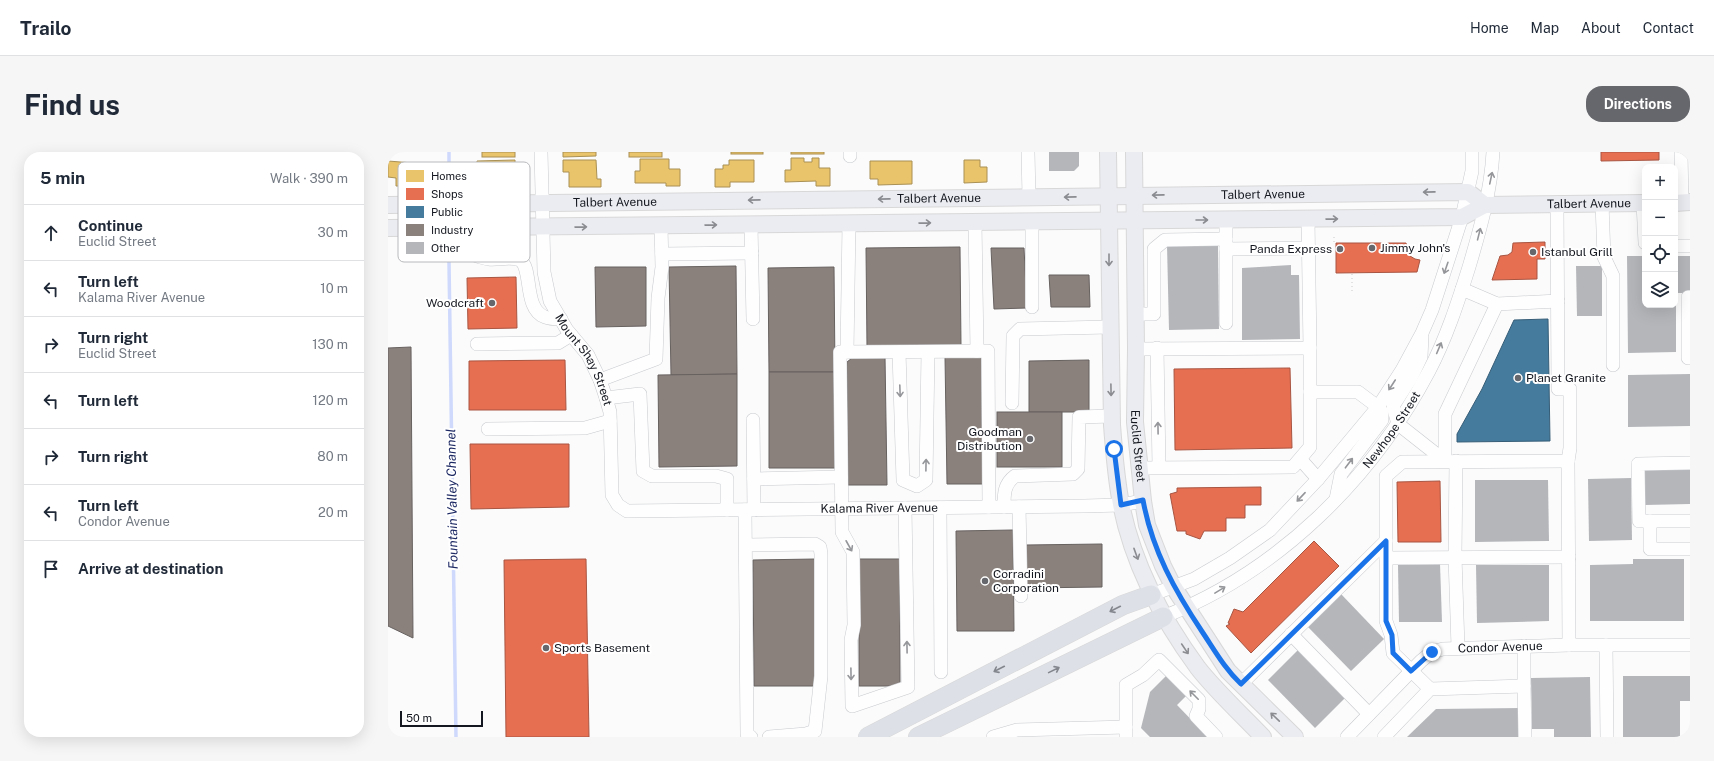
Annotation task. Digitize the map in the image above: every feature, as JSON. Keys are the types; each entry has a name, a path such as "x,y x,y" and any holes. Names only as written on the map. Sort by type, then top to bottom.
{"highway":[{"path":"868,737 1123,605 1151,595"},
{"path":"918,737 1163,617"}],"main road":[{"name":"Euclid Street","path":"1108,152 1112,416 1121,505 1130,538 1151,595 1163,617 1199,669 1263,737"},
{"name":"Euclid Street","path":"1134,152 1136,349 1134,422 1147,525 1163,566 1173,586 1228,671 1295,737"},
{"name":"Talbert Avenue","path":"530,218 542,216 1029,197 1468,192"},
{"path":"1468,192 1486,205"},
{"name":"Talbert Avenue","path":"530,215 661,226 1135,221 1175,219 1226,220 1462,217 1486,205 1642,203"},
{"name":"Talbert Avenue","path":"388,205 398,206"}],"street":[{"name":"Mount Shay Street","path":"541,152 544,272 550,301 571,335 588,355 600,380 610,412 610,485 612,495 618,505"},
{"path":"1028,152 1029,197"},
{"name":"Newhope Street","path":"1151,595 1194,579 1230,558 1270,530 1318,479 1378,407 1402,370 1422,333 1432,310 1462,217 1472,171 1472,152"},
{"name":"Newhope Street","path":"1163,617 1186,608 1241,577 1270,557 1336,499 1371,462 1398,424 1429,371 1462,289 1478,238 1486,205 1494,152"},
{"path":"1681,152 1682,203"},
{"path":"1557,203 1558,389 1570,389 1570,448 1568,461 1569,645"},
{"path":"1602,203 1604,257 1612,276 1614,365"},
{"path":"1175,219 1175,240"},
{"path":"1140,468 1292,467 1301,460 1310,448 1308,219"},
{"path":"1226,220 1226,323"},
{"path":"975,222 976,351"},
{"path":"1032,222 1032,307"},
{"path":"847,352 849,224"},
{"path":"751,225 753,319"},
{"path":"600,380 656,359 662,254 661,226"},
{"path":"1135,314 1154,314 1154,249 1164,240 1309,248"},
{"path":"1678,246 1690,246"},
{"path":"662,254 752,253"},
{"path":"521,262 524,266 532,301 536,311 545,317 561,320"},
{"path":"1462,289 1497,304 1558,301"},
{"path":"1690,297 1688,297 1688,358 1690,358"},
{"path":"1458,647 1450,461 1445,414 1497,304"},
{"path":"1012,403 1013,336 1020,328 1110,327"},
{"path":"1422,333 1421,357 1411,378 1393,406 1398,424 1450,461"},
{"path":"477,344 558,344 571,335"},
{"path":"1157,348 1159,467"},
{"path":"1136,349 1310,348"},
{"path":"928,352 926,480 917,486 911,508 908,687 852,706 851,640 854,625 853,552 842,532 840,352 988,350 989,507"},
{"path":"899,352 903,480 917,486"},
{"path":"1310,392 1358,392 1378,407 1382,412 1382,420 1341,474 1336,499"},
{"path":"606,398 640,394 643,471 652,476 716,476 727,479 727,510"},
{"path":"1004,507 1005,489 1009,480 1015,476 1073,474 1078,469 1079,417 1112,416"},
{"path":"751,737 747,734 746,546 754,479 753,420"},
{"path":"488,429 585,428 610,421"},
{"path":"1301,460 1318,479"},
{"path":"1430,689 1393,653 1392,635 1386,621 1386,476 1402,462 1568,461"},
{"path":"1690,462 1638,464 1639,521 1690,521"},
{"path":"754,479 841,477"},
{"name":"Kalama River Avenue","path":"618,505 627,510 750,510 1121,505 1143,500"},
{"path":"1020,507 1021,596"},
{"path":"940,508 941,672"},
{"path":"1650,521 1650,549 1690,549"},
{"path":"1241,684 1386,541"},
{"path":"746,546 815,544 820,547 821,676 815,731 806,734 769,737"},
{"path":"1386,558 1569,557"},
{"path":"1291,634 1369,714"},
{"path":"1606,645 1607,737"},
{"name":"Condor Avenue","path":"1350,736 1369,714 1432,652 1458,647 1690,645"},
{"path":"1524,646 1525,737"},
{"path":"993,737 1017,730 1126,732 1126,685 1143,675 1159,660 1199,700 1199,709 1196,716 1216,737"},
{"path":"1384,737 1430,689 1524,686"}],"path":[{"path":"1334,237 1334,242"},
{"path":"1352,274 1352,292"}],"building: Homes":[{"path":"482,152 515,152 515,157 482,157"},
{"path":"563,152 596,152 596,156 563,157"},
{"path":"629,152 662,152 662,157 629,157"},
{"path":"731,152 763,152 763,154 731,154"},
{"path":"791,152 824,152 824,154 791,154"},
{"path":"791,158 804,158 804,162 812,162 812,158 819,158 819,168 830,168 830,186 816,186 816,181 785,182 785,170 791,170"},
{"path":"640,159 669,159 669,169 680,169 680,186 666,186 666,183 635,183 635,171 640,171"},
{"path":"515,160 515,162 477,162"},
{"path":"563,160 596,160 597,179 601,179 601,187 569,187 569,172 563,172"},
{"path":"729,160 754,160 754,182 730,182 730,187 715,187 715,169 723,169 723,165 729,165"},
{"path":"964,160 980,160 980,167 987,167 987,182 964,183"},
{"path":"388,161 400,162 398,162 398,186 396,186 396,178 388,177"},
{"path":"870,161 912,161 912,184 878,185 878,179 870,179"}],"building: Shops":[{"path":"1601,152 1659,152 1659,160 1601,161"},
{"path":"1545,242 1545,259 1537,259 1537,279 1492,280 1500,256 1508,255 1512,252 1513,243"},
{"path":"1336,243 1406,243 1410,256 1420,260 1417,272 1336,273"},
{"name":"Woodcraft","path":"516,277 517,328 468,329 467,278"},
{"path":"565,360 566,410 469,410 469,361"},
{"path":"1290,368 1292,448 1175,450 1174,369"},
{"path":"470,444 569,444 569,507 471,509"},
{"path":"1440,481 1441,542 1398,542 1397,482"},
{"path":"1261,487 1261,505 1245,505 1245,518 1226,518 1226,531 1204,531 1200,539 1186,534 1186,531 1177,531 1170,494 1177,492 1177,488"},
{"path":"1314,541 1339,566 1251,653 1226,626 1230,624 1228,623 1234,609 1243,612"},
{"name":"Sports Basement","path":"586,559 589,737 506,737 504,560"}],"building: Public":[{"name":"Planet Granite","path":"1548,319 1550,441 1457,442 1457,434 1482,389 1514,320"}],"building: Industry":[{"path":"960,247 961,346 867,347 866,248"},
{"path":"991,248 1024,248 1027,308 994,309"},
{"path":"736,266 737,374 671,375 669,267"},
{"path":"595,267 646,267 646,326 596,327"},
{"path":"834,267 835,372 769,372 768,268"},
{"path":"1049,275 1089,275 1090,307 1051,307"},
{"path":"411,347 413,638 388,626 388,348"},
{"path":"885,357 887,485 848,485 847,362 852,358"},
{"path":"945,357 980,357 983,361 984,484 947,484"},
{"path":"1089,360 1089,412 1029,412 1029,361"},
{"path":"769,372 835,372 836,468 769,468"},
{"path":"737,374 737,466 659,467 658,375"},
{"name":"Goodman Distribution","path":"997,412 1062,412 1062,467 997,467"},
{"name":"Corradini Corporation","path":"1013,530 1014,631 957,631 956,531"},
{"path":"1102,544 1102,587 1027,588 1026,545"},
{"path":"816,559 817,686 754,686 753,560"},
{"path":"859,559 900,559 900,686 859,686"}],"building: Other":[{"path":"1049,152 1079,152 1079,166 1074,171 1049,171"},
{"path":"1218,244 1219,329 1169,330 1167,245"},
{"path":"1627,256 1642,256 1642,308 1676,308 1676,352 1628,353"},
{"path":"1678,256 1690,256 1690,293 1678,293"},
{"path":"1291,265 1291,275 1299,275 1300,339 1242,340 1242,268"},
{"path":"1576,266 1602,266 1602,316 1577,316"},
{"path":"1690,374 1690,426 1628,427 1628,375"},
{"path":"1690,467 1690,504 1645,505 1644,468"},
{"path":"1631,478 1632,540 1589,541 1588,479"},
{"path":"1475,480 1548,480 1549,541 1475,542"},
{"path":"1633,559 1684,559 1684,621 1590,621 1590,565 1633,564"},
{"path":"1440,564 1442,622 1399,622 1398,565"},
{"path":"1476,565 1549,565 1549,621 1477,623"},
{"path":"1341,594 1384,639 1351,671 1308,627"},
{"path":"1298,650 1345,698 1315,728 1268,680"},
{"path":"1166,676 1186,696 1177,705 1208,737 1150,737 1141,728 1150,692"},
{"path":"1623,676 1690,676 1690,701 1680,701 1680,737 1623,737"},
{"path":"1590,677 1591,737 1554,737 1554,729 1532,729 1531,678"},
{"path":"1521,708 1522,737 1407,737 1436,709"}],"waterway":[{"name":"Fountain Valley Channel","path":"449,152 449,162"},
{"name":"Fountain Valley Channel","path":"449,262 456,737"}],"place":[{"name":"Jimmy John's","path":"1372,248"},
{"name":"Panda Express","path":"1340,249"},
{"name":"Istanbul Grill","path":"1533,252"},
{"name":"Woodcraft","path":"492,303"},
{"name":"Planet Granite","path":"1518,378"},
{"name":"Goodman Distribution","path":"1030,439"},
{"name":"Corradini Corporation","path":"985,581"},
{"name":"Sports Basement","path":"546,648"}],"route":[{"path":"1114,449 1121,505 1143,500 1147,525 1163,566 1173,586 1228,671 1241,684 1386,541 1386,621 1392,635 1393,653 1411,671 1432,652"}]}
